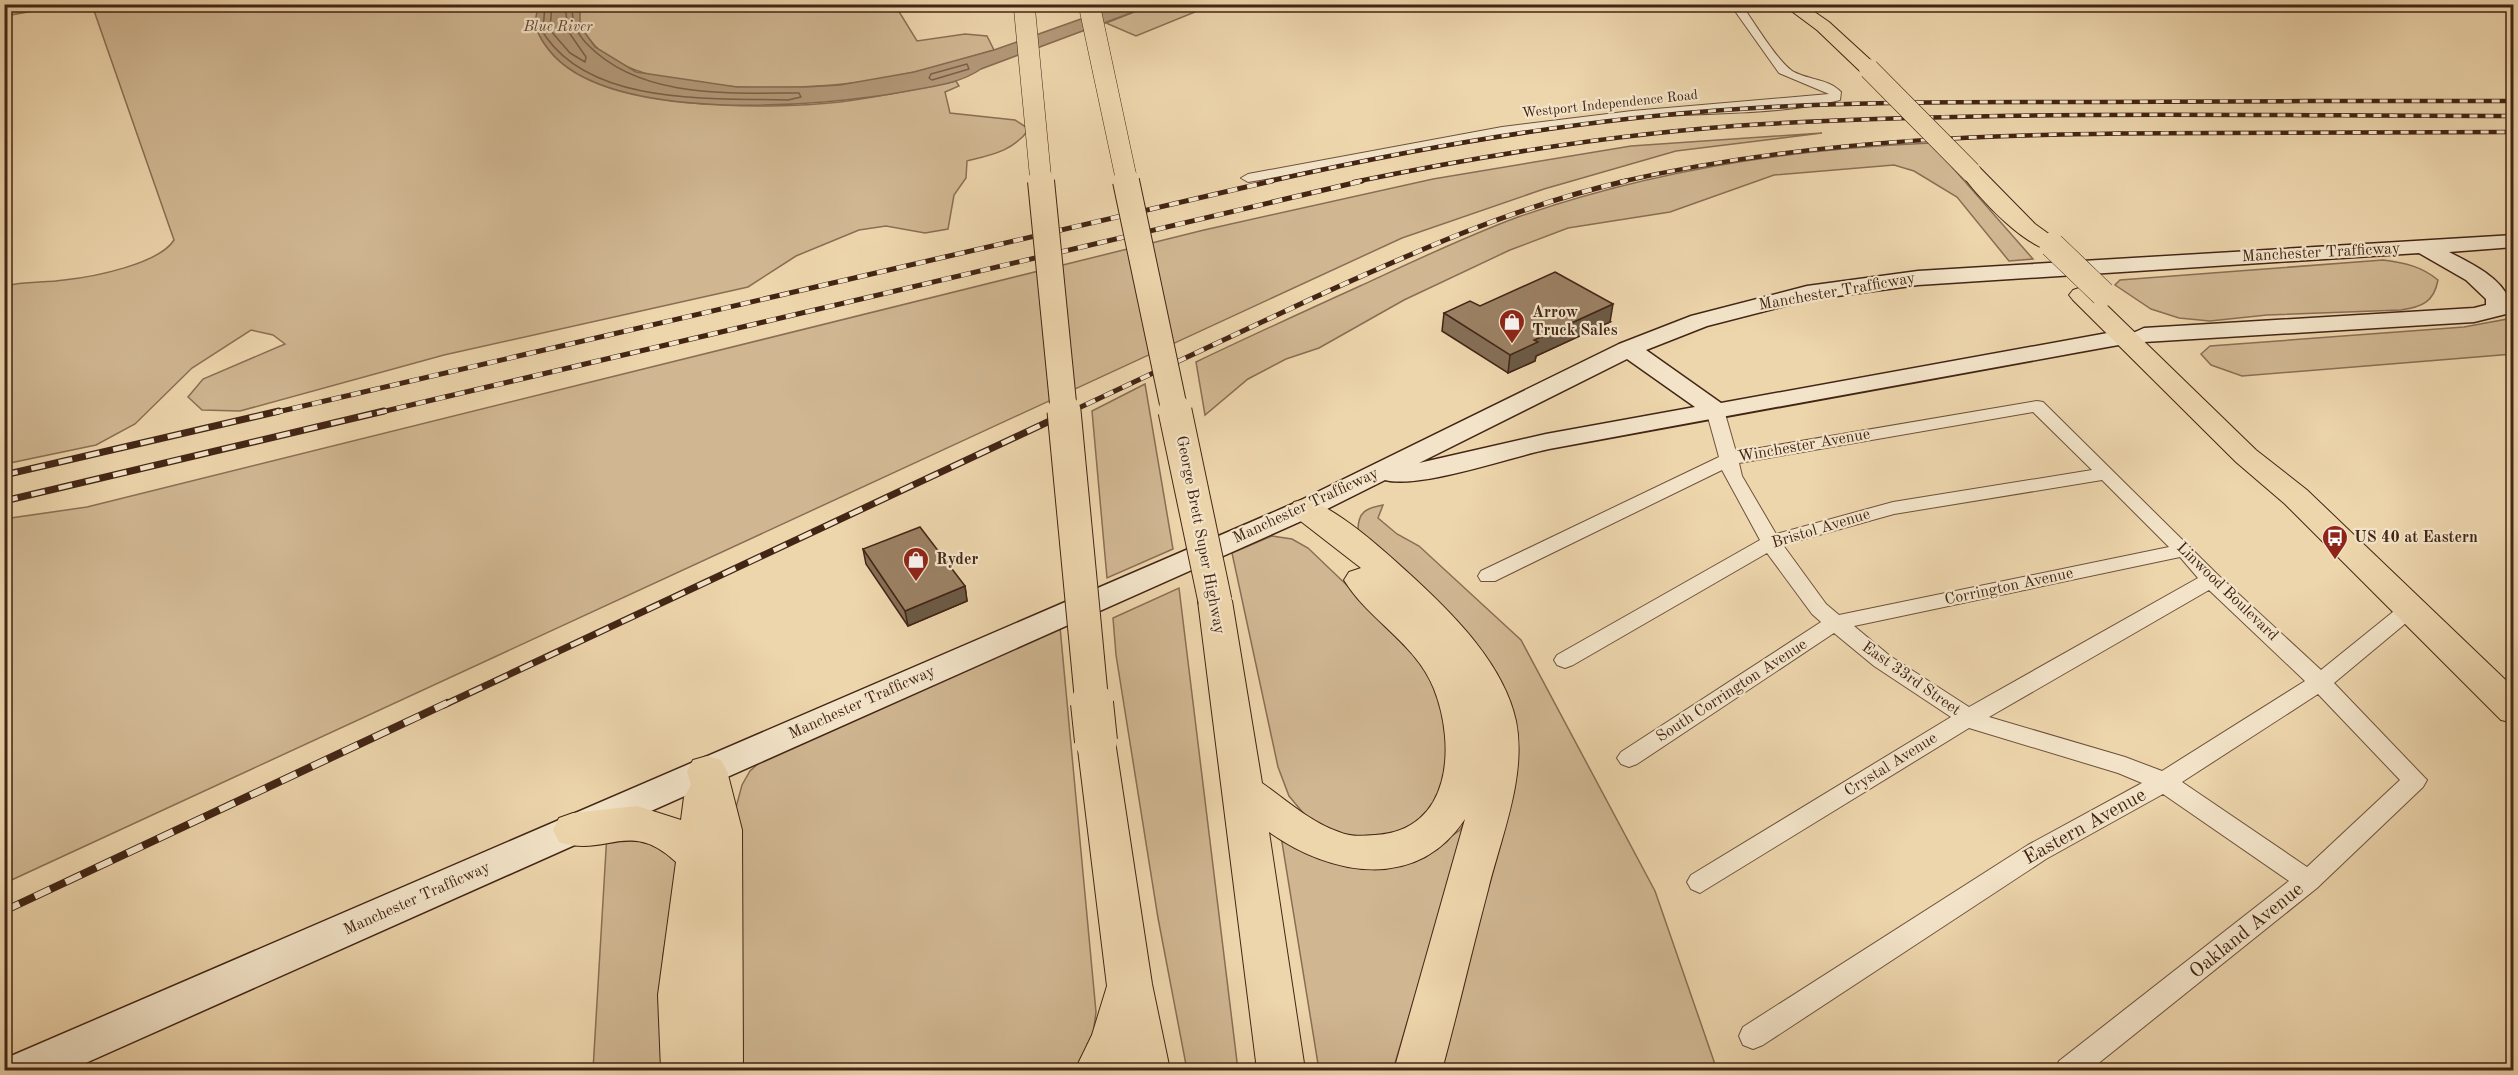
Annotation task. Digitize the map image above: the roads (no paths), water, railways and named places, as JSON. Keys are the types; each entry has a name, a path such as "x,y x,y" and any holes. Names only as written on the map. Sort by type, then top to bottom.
{"highway":[{"path":"1024,4 1096,741 1129,984 1146,1071"},
{"name":"George Brett Super Highway","path":"1089,4 1215,601 1281,1071"},
{"path":"1242,790 1316,841 1356,853 1391,851 1422,840 1443,824 1457,801 1465,769 1463,719 1452,689 1438,662 1418,635 1327,547 1305,509"},
{"path":"1305,509 1341,534 1448,634 1476,671 1496,717 1499,749 1497,777 1418,1071"},
{"path":"685,1071 681,995 707,771"},
{"path":"707,771 722,830 719,1071"},
{"path":"573,830 637,823 673,834 697,856"},
{"path":"1099,1071 1114,1038 1129,984"}],"main road":[{"path":"1790,4 1823,26 1869,69 2134,336 2275,466 2296,497 2514,710"},
{"name":"Manchester Trafficway","path":"26,1071 1305,509 1628,350 1672,331 1749,306 1807,293 1872,283 1984,272 2514,241"},
{"path":"1372,476 1424,471 1546,442 2134,336 2474,315 2505,307 2490,287 2424,247"},
{"path":"1628,350 1715,410"}],"street":[{"name":"Westport Independence Road","path":"1248,178 1502,131 1632,115 1808,102 1836,97 1835,92 1823,84 1791,77 1783,70 1735,4"},
{"name":"Winchester Avenue","path":"1488,576 1729,459 2037,406"},
{"name":"Linwood Boulevard","path":"2037,406 2184,550 2211,580 2320,682 2415,780"},
{"name":"East 33rd Street","path":"1715,410 1733,476 1803,591 1834,623 1881,661 1970,718 1998,729 2125,766 2164,782 2308,882"},
{"name":"Bristol Avenue","path":"1565,660 1772,542 1893,508 2104,474"},
{"name":"Corrington Avenue","path":"1834,623 2184,550"},
{"name":"Crystal Avenue","path":"1700,882 1970,718 2211,580"},
{"name":"Eastern Avenue","path":"1753,1036 2037,852 2164,782 2320,682 2411,608"},
{"name":"South Corrington Avenue","path":"1629,758 1834,623"},
{"name":"Oakland Avenue","path":"2069,1071 2308,882 2415,780"}],"water":[{"name":"Blue River","path":"540,5 580,5 580,26 595,47 636,72 737,87 806,87 840,85 914,72 994,50 1120,5 1152,5 946,84 871,97 824,102 718,105 666,100 618,90 578,74 549,50 541,39 536,23"}],"railway":[{"path":"1266,182 1383,157 1501,136 1619,120 1739,109 1918,103 2514,101"},
{"path":"1354,182 1559,145 1662,132 1765,124 2046,115 2514,116"},
{"path":"1620,182 1767,155 1916,141 2065,134 2514,132"},
{"path":"273,413 1272,181"},
{"path":"377,413 1362,181"},
{"path":"1068,413 1388,264 1545,203 1626,181"},
{"path":"4,475 279,411"},
{"path":"4,501 384,411"},
{"path":"444,705 1071,411"},
{"path":"4,911 447,703"}],"place":[{"name":"Arrow Truck Sales","path":"1512,345"},
{"name":"US 40 at Eastern","path":"2335,561"},
{"name":"Ryder","path":"916,583"}]}
